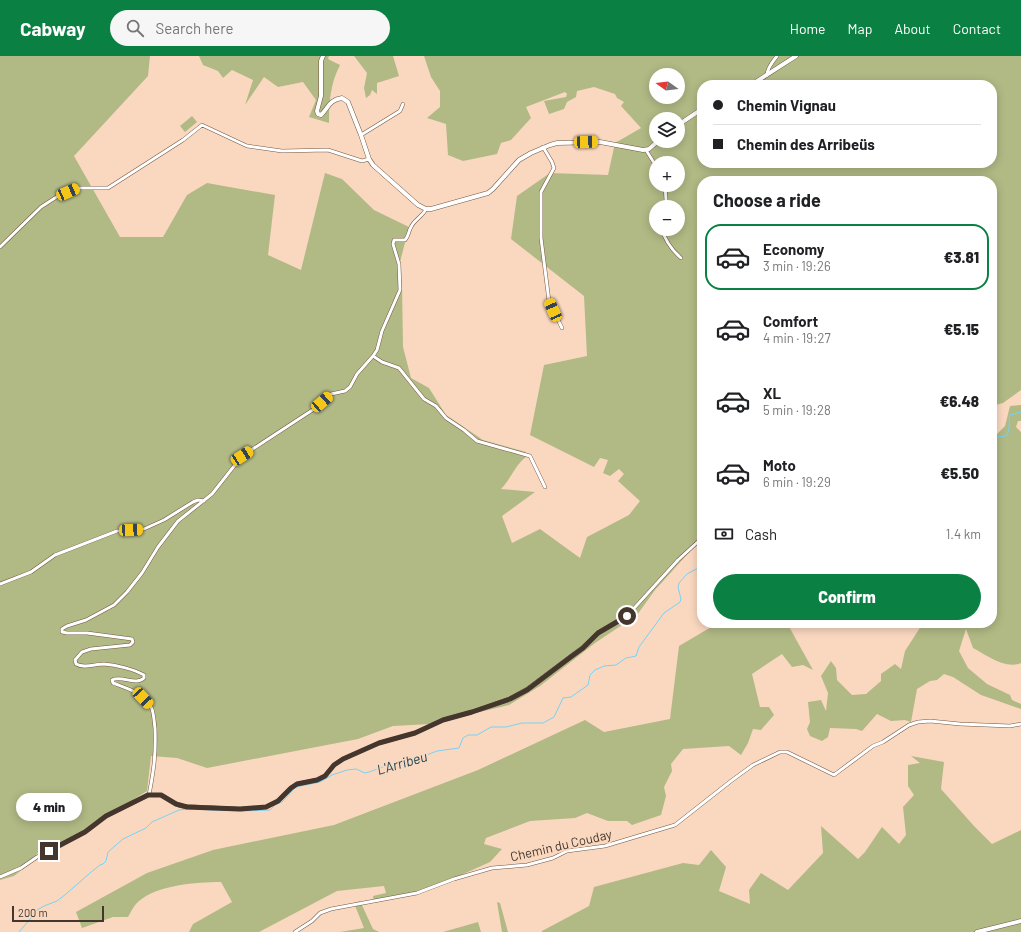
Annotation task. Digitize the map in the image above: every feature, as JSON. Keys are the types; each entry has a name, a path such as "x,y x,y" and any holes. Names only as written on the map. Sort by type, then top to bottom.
{"street":[{"path":"323,56 321,96 317,111 318,114 322,115 329,103 333,101 344,99 348,102 369,159 373,165 418,205 426,209 488,193 494,189 519,160 543,147 557,143 600,142 646,150 649,148"},
{"path":"768,75 767,72 769,67 777,56"},
{"path":"760,80 796,56"},
{"path":"361,135 400,111 403,104"},
{"path":"685,120 697,112"},
{"path":"0,247 40,207 58,196 77,188 108,188 183,140 202,125 247,146 282,152 328,150 362,161 369,159"},
{"path":"543,147 554,168 541,192 541,238 549,302 562,328"},
{"path":"646,150 650,156"},
{"path":"148,795 155,768 156,750 151,706 143,698 131,690 113,683 112,680 120,678 138,681 144,678 144,675 114,665 103,664 79,666 76,664 76,660 82,652 91,649 130,645 133,642 132,639 87,633 67,633 62,632 62,629 86,620 114,605 135,582 158,547 178,521 212,494 242,456 314,409 331,394 345,391 350,387 357,374 377,350 382,331 400,290 398,264 393,244 394,240 405,240 408,237 411,226 426,209"},
{"path":"664,236 671,249 680,258"},
{"path":"373,356 382,362 399,368 424,399 436,406 446,418 477,441 530,456 545,487"},
{"path":"0,584 31,572 55,556 117,530 144,529 164,520 193,502 198,500 204,501"},
{"path":"0,877 21,868 37,857 85,832 106,816 148,795 161,795 176,804 187,807 240,809 266,807 278,801 297,784 317,780 325,776 334,765 343,759 379,743 415,733 443,720 510,699 527,690 583,648 598,633 627,616 678,560 697,543"},
{"name":"Chemin du Couday","path":"295,932 312,921 320,913 331,909 417,893 454,879 492,868 527,866 553,858 567,851 604,846 675,825 753,765 780,752 787,752 834,775 873,746 883,742 909,725 918,722 930,721 1010,726 1021,724"},
{"path":"977,932 1021,921"}],"green space":[{"path":"0,56 150,56 148,76 74,156 120,237 163,237 187,195 207,183 275,195 268,255 301,270 325,173 342,179 374,210 409,227 399,266 402,285 403,347 411,378 429,388 446,415 483,440 526,452 526,457 522,460 501,489 535,492 502,516 512,543 540,529 580,558 587,537 629,515 640,501 618,481 624,474 619,469 610,476 603,473 608,460 600,458 594,467 530,435 544,365 587,356 584,296 511,239 517,196 550,173 608,175 615,143 641,128 621,106 624,102 617,98 615,94 594,87 577,91 576,97 567,102 564,109 549,114 544,101 566,97 567,94 565,92 526,107 531,118 511,140 501,143 497,154 463,161 448,155 446,124 427,118 440,107 440,91 431,77 424,56 1021,56 1021,390 1003,403 997,405 997,176 697,176 697,544 655,590 637,615 595,643 540,686 509,705 430,724 393,726 358,739 207,768 177,758 151,756 147,791 67,841 41,849 28,865 14,876 0,880"},
{"path":"199,56 329,56 328,59 340,65 334,79 331,94 329,123 309,117 316,100 303,82 278,87 264,77 245,105 253,80 232,70 223,78 218,71 203,65"},
{"path":"354,56 393,56 399,76 377,83 377,94 372,90 370,95 366,98 364,88 367,73"},
{"path":"192,116 197,122 185,132 180,126"},
{"path":"1021,405 1021,421 1018,421 1016,427 1021,432 1021,663 1009,665 996,661 973,648 966,629 959,651 968,668 987,684 1010,695 1012,700 1021,704 1021,709 981,695 953,677 944,674 937,680 930,681 917,689 911,722 905,720 891,721 877,714 862,731 856,729 830,728 828,737 822,741 810,736 807,729 810,722 808,702 821,700 826,711 828,693 821,676 831,661 836,668 837,680 852,695 866,694 881,681 881,674 895,664 901,669 905,651 920,628 997,628 997,434 1005,426 1010,406"},
{"path":"710,628 790,628 813,670 803,665 792,667 782,654 752,674 760,707 769,707 774,715 761,730 753,729 748,743 741,755 729,746 683,749 671,764 672,771 664,787 666,796 661,815 632,825 627,821 608,821 587,813 575,818 530,821 486,838 484,844 502,849 490,862 450,880 422,890 374,903 373,896 386,893 384,886 337,891 259,932 189,932 193,924 232,902 221,882 189,884 156,891 139,901 128,917 113,917 82,928 76,912 147,873 213,850 334,825 478,770 585,720 604,732 670,719 679,646"},
{"path":"911,756 944,762 941,789 992,844 1021,830 1021,932 542,932 589,906 594,887 683,863 699,865 711,850 726,867 719,891 750,904 749,890 761,873 788,890 823,853 821,826 858,859 865,852 882,827 899,844 906,835 903,807 914,795 908,786 908,765 920,763"},
{"path":"360,901 373,929 379,932 340,932 364,928 354,903"},
{"path":"497,902 500,903 508,932 502,932"},
{"path":"478,922 481,932 443,932"}],"waterway":[{"name":"L'Arribeu","path":"997,437 1006,436 1008,434 1010,415 1021,412"},
{"name":"L'Arribeu","path":"19,932 34,912 57,901 103,864 106,861 108,852 123,839 146,828 152,822 179,810 270,810 275,805 282,802 296,787 320,782 332,775 347,770 356,769 365,773 399,761 416,759 437,751 459,748 463,738 468,735 477,735 491,727 506,727 522,723 543,723 554,717 563,698 571,697 588,685 590,675 595,670 604,666 616,665 626,658 636,656 639,647 664,613 680,602 681,599 678,587 679,583 687,574 697,569"}],"route":[{"path":"49,851 85,832 106,816 148,795 161,795 180,806 187,807 249,809 266,807 278,801 297,784 317,780 325,776 338,762 379,743 415,733 443,720 510,699 527,690 583,648 598,633 627,616"}]}
